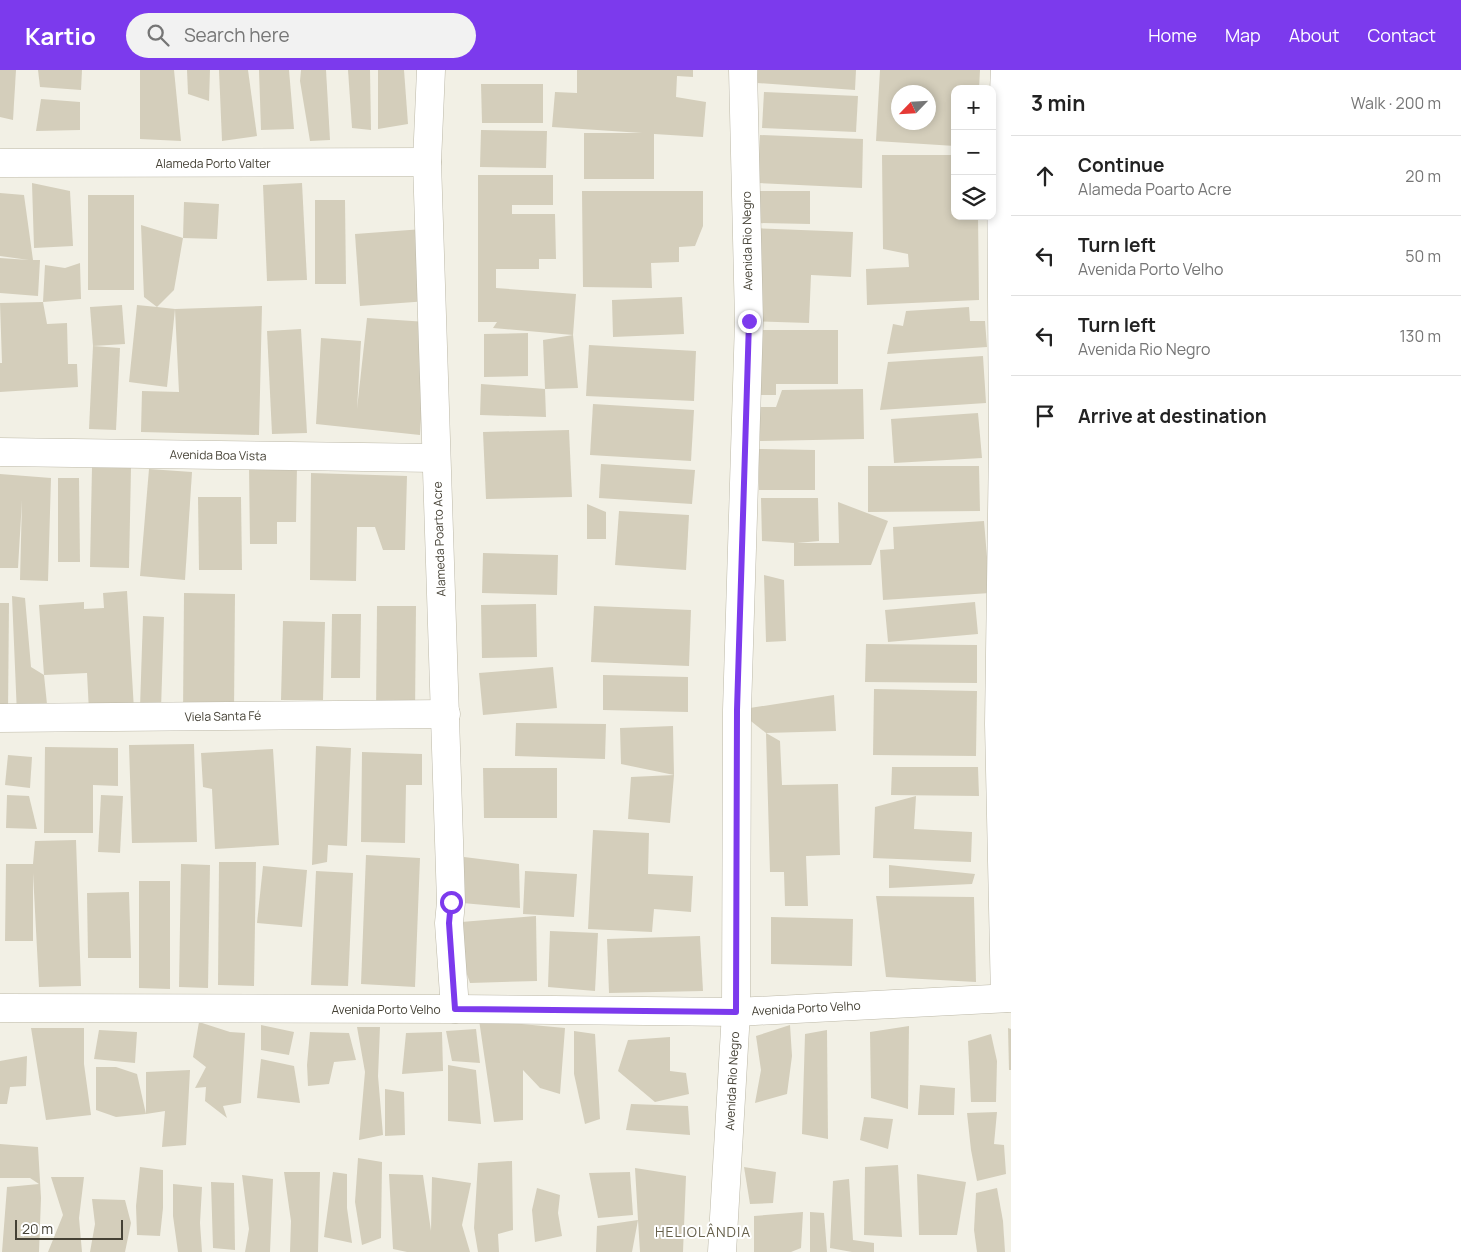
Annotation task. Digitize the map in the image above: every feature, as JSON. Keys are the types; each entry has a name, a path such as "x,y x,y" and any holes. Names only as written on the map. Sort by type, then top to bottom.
{"street":[{"name":"Alameda Poarto Acre","path":"431,70 427,162 446,714 451,902 449,923 455,1009"},
{"name":"Avenida Rio Negro","path":"722,1252 736,1012 737,710 749,321 743,70"},
{"path":"1005,70 1007,443 1005,724 1008,998"},
{"name":"Alameda Porto Valter","path":"0,163 427,162"},
{"name":"Avenida Boa Vista","path":"0,452 436,458"},
{"name":"Viela Santa Fé","path":"0,718 446,714"},
{"name":"Avenida Porto Velho","path":"0,1008 736,1012 1008,998"}],"building":[{"path":"0,70 16,70 13,120 0,117"},
{"path":"38,70 82,70 81,90 40,87"},
{"path":"140,70 174,70 181,141 140,139"},
{"path":"187,70 210,70 209,101 188,94"},
{"path":"219,70 248,70 257,136 222,141"},
{"path":"259,70 289,70 294,129 261,130"},
{"path":"301,70 326,70 330,140 310,141 300,81"},
{"path":"348,70 370,70 371,130 352,128"},
{"path":"378,70 404,70 408,124 378,129"},
{"path":"577,70 693,70 693,77 677,76 676,97 706,102 703,137 654,134 654,179 584,179 584,133 642,133 552,127 555,92 577,93"},
{"path":"758,70 856,70 855,90 757,83"},
{"path":"880,70 980,70 979,85 951,85 951,146 876,141"},
{"path":"481,84 543,84 543,123 482,123"},
{"path":"764,92 858,96 856,132 762,128"},
{"path":"41,99 80,102 80,130 36,131"},
{"path":"481,130 547,131 546,168 480,167"},
{"path":"760,135 863,139 862,188 758,183"},
{"path":"882,155 951,155 951,220 978,220 979,300 867,305 866,269 909,267 908,254 883,249"},
{"path":"478,175 553,175 553,205 512,205 512,214 555,214 556,259 539,259 539,269 496,269 496,288 576,294 573,335 493,328 497,322 478,322"},
{"path":"32,183 70,191 73,246 34,248"},
{"path":"302,183 307,280 267,281 263,185"},
{"path":"582,191 703,191 703,226 695,246 679,247 679,262 651,263 652,288 583,287"},
{"path":"756,191 810,191 810,224 756,223"},
{"path":"0,193 24,195 33,260 40,260 38,296 0,293 0,258 29,260 0,256"},
{"path":"88,195 134,195 134,290 88,290"},
{"path":"315,200 345,200 346,284 315,284"},
{"path":"184,202 219,204 217,239 183,238"},
{"path":"141,225 183,238 174,290 157,307 144,297"},
{"path":"752,228 853,232 851,277 811,275 809,323 749,321"},
{"path":"423,229 428,301 360,306 355,234"},
{"path":"80,263 81,299 43,302 45,265 65,268"},
{"path":"682,297 684,334 613,337 612,300"},
{"path":"43,302 47,324 67,323 68,364 77,364 78,387 0,392 0,363 2,363 0,303"},
{"path":"122,305 125,344 93,346 90,307"},
{"path":"137,305 175,309 167,387 129,382"},
{"path":"262,306 259,435 141,432 142,391 179,392 175,309"},
{"path":"969,307 970,321 985,321 987,347 887,354 893,324 903,326 906,311"},
{"path":"367,318 427,322 420,435 316,424 321,338 361,341 357,409"},
{"path":"301,329 307,433 272,434 267,331"},
{"path":"759,330 838,330 838,384 776,384 776,395 759,395"},
{"path":"528,333 528,376 484,377 484,334"},
{"path":"573,335 578,388 545,389 543,340"},
{"path":"589,345 696,351 694,401 586,396"},
{"path":"93,346 120,348 116,430 89,429"},
{"path":"983,356 986,403 880,410 888,362"},
{"path":"481,384 545,389 546,417 480,415"},
{"path":"863,389 864,439 760,441 759,407 776,407 782,390"},
{"path":"593,404 694,410 691,461 590,455"},
{"path":"978,413 982,458 894,463 891,419"},
{"path":"569,430 572,497 486,499 483,432"},
{"path":"759,449 815,450 815,490 759,490"},
{"path":"601,464 695,470 692,504 599,498"},
{"path":"249,466 297,466 296,522 277,522 277,544 250,544"},
{"path":"868,466 979,466 980,511 868,512"},
{"path":"92,467 131,468 129,568 90,567"},
{"path":"149,469 192,472 185,580 140,576"},
{"path":"311,473 407,476 405,550 383,550 375,527 357,527 356,581 310,580"},
{"path":"0,474 51,478 48,581 20,580 22,500 18,568 0,568"},
{"path":"58,478 79,478 80,562 58,562"},
{"path":"198,497 241,497 242,570 199,570"},
{"path":"761,498 818,498 819,541 797,543 839,543 838,502 888,521 871,565 794,566 794,543 762,541"},
{"path":"587,504 606,512 606,539 587,539"},
{"path":"619,511 689,515 686,570 615,565"},
{"path":"984,521 990,593 883,600 880,550 894,549 893,527"},
{"path":"483,553 558,555 557,595 482,593"},
{"path":"764,575 784,580 786,641 766,642"},
{"path":"127,591 134,710 89,712 87,673 44,675 39,605 84,602 84,609 104,608 103,593"},
{"path":"184,593 235,594 234,714 183,713"},
{"path":"12,596 25,598 31,667 44,675 48,714 17,715"},
{"path":"975,602 978,634 888,642 885,610"},
{"path":"0,603 9,603 8,713 0,713"},
{"path":"536,604 537,657 482,658 481,605"},
{"path":"377,606 416,606 415,715 376,714"},
{"path":"594,606 691,610 689,666 591,662"},
{"path":"332,614 361,614 360,678 331,678"},
{"path":"143,616 164,617 161,709 140,708"},
{"path":"283,621 325,622 323,700 281,700"},
{"path":"866,644 977,645 977,683 865,682"},
{"path":"553,667 557,708 483,715 479,673"},
{"path":"603,675 688,677 688,712 603,710"},
{"path":"874,689 977,691 976,756 873,755"},
{"path":"834,695 836,731 766,733 737,710"},
{"path":"516,723 606,724 605,759 515,756"},
{"path":"673,726 674,775 621,764 620,728"},
{"path":"766,733 780,741 782,785 838,784 840,855 806,856 808,906 785,906 784,872 770,872"},
{"path":"194,744 197,842 132,843 129,745"},
{"path":"316,746 351,748 347,846 328,845 327,862 312,865"},
{"path":"45,747 118,748 118,786 93,785 93,833 44,833"},
{"path":"273,749 279,845 215,849 212,789 203,787 201,753"},
{"path":"362,752 422,754 422,785 406,785 405,843 361,842"},
{"path":"8,755 32,757 30,788 5,785"},
{"path":"892,767 978,767 979,796 891,795"},
{"path":"483,768 557,768 557,818 484,818"},
{"path":"674,775 670,823 628,819 631,777"},
{"path":"7,795 29,796 37,829 6,828"},
{"path":"101,795 123,796 120,853 98,852"},
{"path":"916,796 914,829 972,832 971,862 873,858 875,807"},
{"path":"593,830 649,833 648,874 693,876 691,912 654,909 652,932 588,929"},
{"path":"76,840 81,986 39,987 33,873 33,941 5,941 6,864 33,864 35,841"},
{"path":"366,855 420,858 415,987 361,984"},
{"path":"448,855 519,864 520,908 451,902"},
{"path":"219,862 256,862 254,986 218,985"},
{"path":"181,864 210,865 208,988 179,987"},
{"path":"889,865 975,874 972,884 889,888"},
{"path":"263,866 307,870 302,927 257,923"},
{"path":"316,871 353,873 348,986 311,985"},
{"path":"525,871 577,874 574,917 523,914"},
{"path":"139,881 170,881 170,989 139,988"},
{"path":"129,892 131,958 88,958 87,893"},
{"path":"876,896 974,897 976,982 886,977"},
{"path":"536,916 537,981 470,983 449,923"},
{"path":"771,917 853,919 852,966 771,964"},
{"path":"550,931 598,933 595,991 548,987"},
{"path":"700,936 703,991 609,993 607,939"},
{"path":"479,1020 565,1028 560,1094 540,1088 523,1070 523,1120 494,1122"},
{"path":"199,1022 230,1032 245,1033 241,1103 223,1106 227,1118 205,1101 206,1087 195,1088 206,1067 193,1057"},
{"path":"261,1025 294,1032 289,1055 261,1050"},
{"path":"790,1025 792,1056 787,1094 755,1103 761,1070 756,1036"},
{"path":"909,1026 908,1109 871,1098 870,1032"},
{"path":"357,1027 380,1027 378,1076 383,1135 359,1140 365,1072"},
{"path":"31,1028 84,1028 84,1064 91,1115 46,1120"},
{"path":"1008,1028 1011,1029 1011,1070 1009,1070"},
{"path":"476,1029 480,1063 452,1061 446,1031"},
{"path":"99,1030 137,1032 135,1063 94,1059"},
{"path":"827,1030 828,1139 802,1134 805,1034"},
{"path":"574,1031 595,1034 600,1119 585,1124 574,1074"},
{"path":"310,1032 349,1033 356,1060 334,1062 329,1084 308,1086 307,1065"},
{"path":"442,1032 443,1071 402,1074 406,1033"},
{"path":"991,1034 997,1061 996,1102 971,1102 968,1041"},
{"path":"670,1037 670,1071 686,1073 689,1094 655,1102 618,1071 628,1040"},
{"path":"27,1056 26,1086 10,1087 7,1104 0,1104 0,1061"},
{"path":"261,1059 294,1066 300,1103 257,1098"},
{"path":"448,1065 476,1070 481,1124 448,1121"},
{"path":"96,1067 116,1067 137,1074 146,1114 116,1117 96,1110"},
{"path":"190,1070 186,1145 162,1147 165,1111 146,1114 146,1072"},
{"path":"920,1085 955,1088 954,1115 918,1115"},
{"path":"385,1089 404,1092 405,1135 385,1136"},
{"path":"631,1104 688,1106 690,1135 626,1130"},
{"path":"997,1112 994,1144 1004,1145 1006,1174 977,1181 967,1113"},
{"path":"864,1117 893,1119 888,1149 860,1140"},
{"path":"0,1144 38,1147 41,1198 39,1252 2,1252 7,1187 39,1184 30,1178 0,1178"},
{"path":"358,1158 382,1162 381,1238 362,1245 355,1202"},
{"path":"512,1161 513,1230 498,1234 499,1252 478,1252 474,1228 478,1163"},
{"path":"898,1165 902,1237 864,1235 865,1167"},
{"path":"140,1167 163,1170 163,1208 160,1236 137,1235 136,1206"},
{"path":"744,1167 776,1172 773,1203 750,1204"},
{"path":"635,1168 686,1176 683,1252 640,1252"},
{"path":"284,1172 320,1172 318,1252 290,1252 291,1221"},
{"path":"333,1172 347,1174 347,1208 352,1243 324,1237"},
{"path":"630,1172 633,1215 598,1218 589,1173"},
{"path":"389,1174 423,1175 431,1231 432,1177 471,1183 462,1225 470,1252 407,1252 393,1249"},
{"path":"917,1174 966,1182 957,1235 919,1235"},
{"path":"242,1175 273,1179 270,1252 245,1252 249,1229"},
{"path":"51,1177 84,1177 79,1218 82,1252 48,1252 63,1215"},
{"path":"849,1179 853,1240 874,1243 874,1252 852,1252 830,1248 833,1181"},
{"path":"211,1182 234,1183 235,1250 213,1248"},
{"path":"173,1184 202,1187 200,1223 202,1252 178,1252 173,1216"},
{"path":"537,1188 560,1195 558,1213 562,1236 535,1242 532,1210"},
{"path":"997,1188 1003,1221 1005,1252 977,1252 974,1230 976,1193"},
{"path":"92,1199 125,1200 131,1223 125,1252 90,1252 95,1224"},
{"path":"803,1212 801,1248 791,1252 754,1252 754,1216"},
{"path":"810,1212 824,1213 827,1252 810,1252"},
{"path":"638,1220 632,1252 596,1252 597,1226"}],"district":[{"name":"HELIOLÂNDIA","path":"703,1231"}],"route":[{"path":"451,902 449,923 455,1009 736,1012 737,710 749,321"}]}
